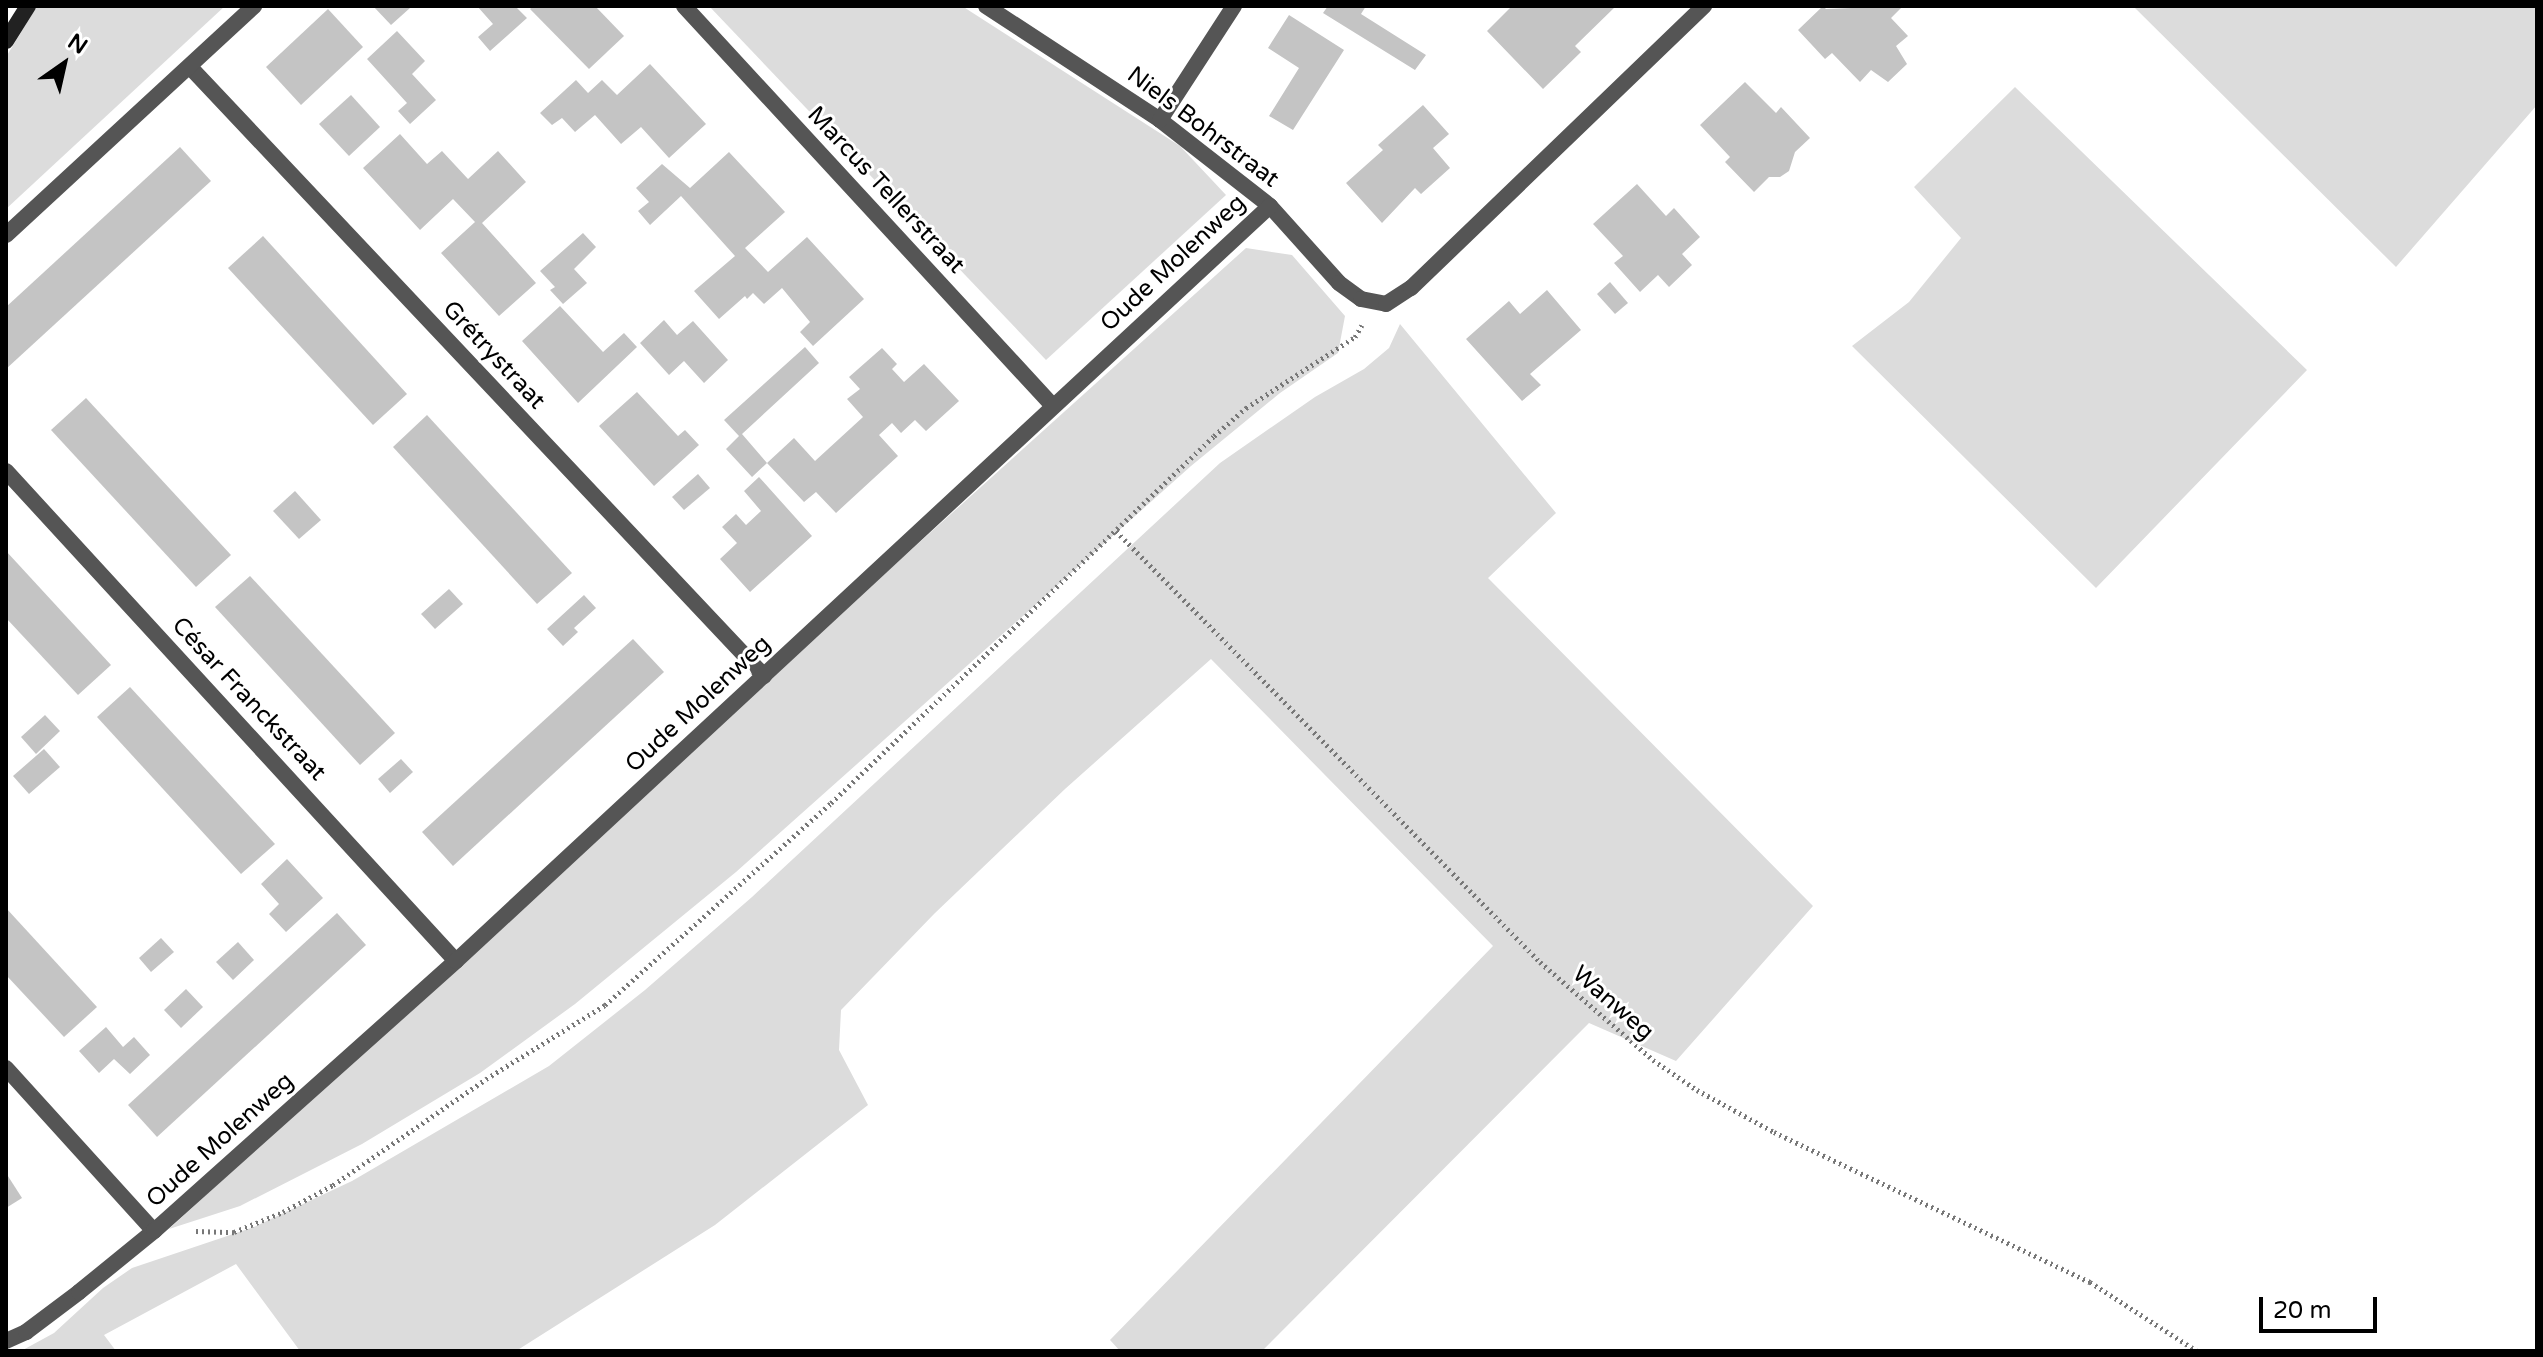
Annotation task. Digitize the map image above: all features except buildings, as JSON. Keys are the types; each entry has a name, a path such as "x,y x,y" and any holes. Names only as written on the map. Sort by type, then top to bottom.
{"street":[{"path":"6,41 28,6"},
{"path":"6,235 254,6"},
{"name":"Marcus Tellerstraat","path":"684,6 1053,406"},
{"name":"Niels Bohrstraat","path":"986,6 1160,120 1270,206 1339,283 1375,304 1396,301 1411,288 1704,6"},
{"path":"1160,120 1234,6"},
{"name":"Grétrystraat","path":"190,67 764,676"},
{"name":"Oude Molenweg","path":"6,1341 26,1332 154,1231 456,961 1270,206"},
{"name":"César Franckstraat","path":"6,471 456,961"},
{"path":"6,1068 154,1231"}],"path":[{"name":"Oude Molenweg","path":"154,1231 234,1232 283,1212 333,1185 486,1079 605,1005 831,803 1246,408 1355,337"},
{"name":"Wanweg","path":"1116,531 1540,962 1653,1060 1697,1090 1774,1132 2090,1282 2197,1351"}],"shaded area":[{"path":"37,6 225,6 6,209 6,57"},
{"path":"709,6 962,6 1180,146 1226,195 1046,360"},
{"path":"2133,6 2537,6 2537,105 2396,267"},
{"path":"2015,87 2307,370 2096,588 1852,346 1909,302 1961,238 1914,187"},
{"path":"1246,248 1292,255 1345,316 1338,353 1280,393 1191,466 736,872 575,1004 480,1073 362,1144 240,1206 169,1229 779,669"},
{"path":"1400,324 1556,513 1488,578 1813,906 1676,1061 1589,1023 1262,1351 1120,1351 1110,1340 1493,946 1211,659 1065,789 935,913 841,1010 839,1050 868,1105 715,1225 516,1351 300,1351 236,1264 104,1335 116,1351 21,1351 54,1333 103,1288 132,1268 254,1227 352,1181 549,1066 645,990 752,897 1220,463 1315,397 1364,369 1389,348"}]}
